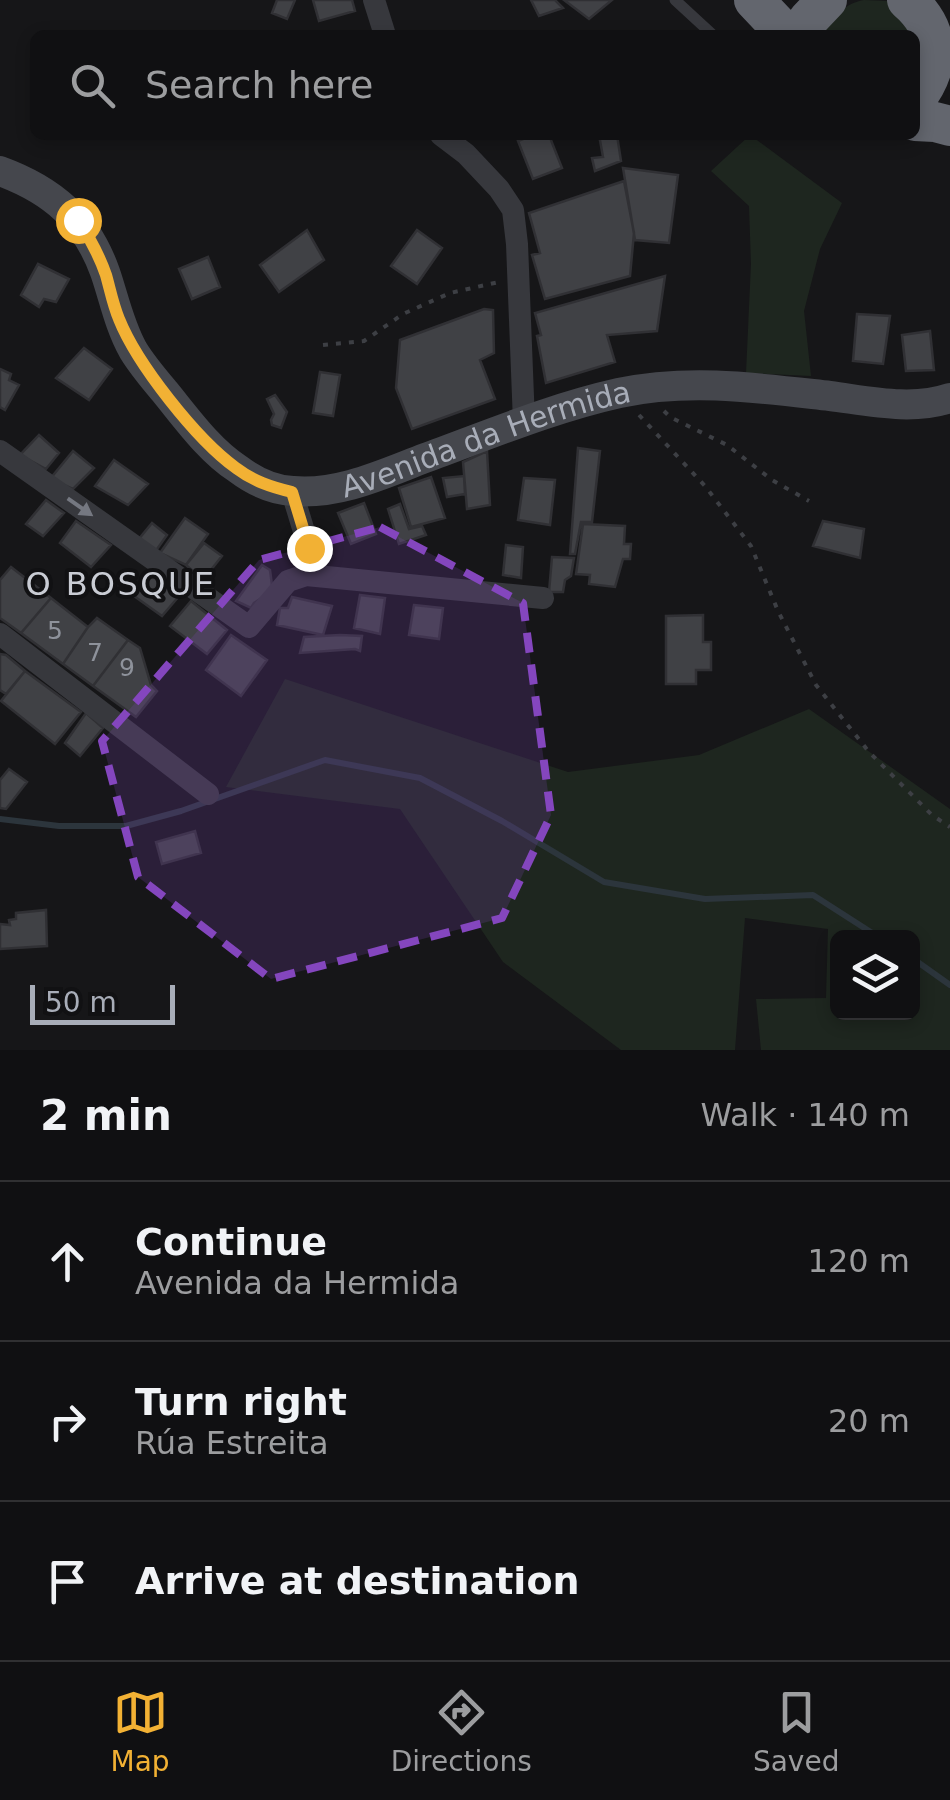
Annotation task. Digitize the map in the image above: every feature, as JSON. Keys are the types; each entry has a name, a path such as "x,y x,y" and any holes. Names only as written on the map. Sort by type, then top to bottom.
{"highway":[{"path":"754,0 782,30"},
{"path":"804,30 826,0"},
{"path":"908,0 928,25 936,75"},
{"path":"920,120 950,126"}],"street":[{"path":"374,0 383,30"},
{"path":"448,140 500,189 512,210 519,278 524,422"},
{"name":"Avenida da Hermida","path":"0,171 53,196 78,220 94,244 118,317 134,351 196,432 235,468 266,486 292,492 321,491 360,482 524,422 630,391 668,385 726,384 901,405 937,403 950,398"},
{"path":"0,451 249,627 288,581 306,575 543,598"},
{"path":"292,492 309,548 306,575"},
{"path":"0,634 208,794"}],"lane":[{"path":"675,0 708,30"}],"path":[{"path":"322,345 364,341 403,314 450,293 519,278"},
{"path":"630,391 727,446 772,480 810,501"},
{"path":"630,391 751,546 778,611 816,685 869,752 932,815 950,827"}],"highlighted area":[{"path":"380,527 523,603 551,815 502,918 271,979 138,877 102,741 259,560"}],"shaded area":[{"path":"888,1 911,30 826,30 844,8 856,2"},
{"path":"745,140 757,140 842,203 820,249 804,311 811,376 746,373 751,264 749,206 711,171"},
{"path":"285,679 568,772 699,755 809,709 950,809 950,1050 761,1050 756,999 826,998 828,929 745,918 735,1050 621,1050 503,962 400,809 226,787"}],"building":[{"path":"277,0 295,0 287,19 272,13"},
{"path":"313,0 352,0 355,11 319,21"},
{"path":"531,0 555,0 563,8 539,16"},
{"path":"564,0 612,0 589,19"},
{"path":"551,140 562,168 533,179 518,141"},
{"path":"600,140 618,140 621,161 595,171 592,158 603,157"},
{"path":"623,168 678,175 669,243 635,240"},
{"path":"624,181 634,233 630,276 545,299 532,255 540,253 529,213"},
{"path":"307,230 324,260 279,292 260,265"},
{"path":"417,230 442,248 417,284 391,266"},
{"path":"208,257 220,287 192,299 179,269"},
{"path":"38,264 69,279 56,302 44,299 39,307 21,295"},
{"path":"665,276 657,331 607,335 615,362 546,383 535,313"},
{"path":"484,309 493,310 494,353 480,360 495,399 412,429 396,388 400,340"},
{"path":"857,314 890,316 883,364 853,361"},
{"path":"930,331 934,370 906,371 902,335"},
{"path":"84,348 112,369 89,400 56,378"},
{"path":"0,369 11,374 9,380 19,385 5,410 0,407"},
{"path":"320,372 340,375 333,416 313,413"},
{"path":"275,395 287,412 281,428 272,425 274,414 267,399"},
{"path":"39,435 59,453 46,469 20,455"},
{"path":"578,448 600,451 592,522 581,522 575,554 570,554"},
{"path":"73,451 94,468 73,489 50,479"},
{"path":"487,451 490,505 467,509 463,462"},
{"path":"114,460 148,484 128,505 95,486"},
{"path":"464,476 465,494 447,497 443,478"},
{"path":"431,477 445,518 411,527 399,488"},
{"path":"524,478 555,480 550,525 518,520"},
{"path":"46,500 64,513 43,536 26,524"},
{"path":"364,503 376,534 351,544 338,513"},
{"path":"400,504 409,529 422,526 426,535 399,544 388,509"},
{"path":"185,518 208,534 186,565 160,553"},
{"path":"76,521 111,545 91,567 60,543"},
{"path":"823,521 864,529 860,558 813,546"},
{"path":"152,523 167,535 155,552 138,540"},
{"path":"583,524 625,526 624,544 631,544 630,559 623,559 615,587 589,584 590,575 576,574"},
{"path":"204,543 222,556 203,580 186,565"},
{"path":"506,545 523,547 521,578 503,575"},
{"path":"552,557 574,558 563,592 549,592"},
{"path":"262,565 270,570 272,585 266,595 251,608 236,601"},
{"path":"11,567 51,598 21,633 0,618 0,580"},
{"path":"152,573 180,595 162,616 134,596"},
{"path":"360,595 385,598 380,634 354,628"},
{"path":"292,597 332,606 323,635 277,625 280,608 288,608"},
{"path":"51,598 88,627 63,664 21,633"},
{"path":"191,601 227,630 207,654 170,626"},
{"path":"414,605 443,608 439,639 409,635"},
{"path":"703,615 703,642 711,642 711,670 696,670 696,684 666,684 666,616"},
{"path":"97,618 128,640 93,686 63,664"},
{"path":"231,635 267,660 241,696 206,670"},
{"path":"362,636 360,651 300,653 304,637"},
{"path":"128,640 140,648 151,685 157,691 136,717 93,686"},
{"path":"0,654 25,671 6,694 0,690"},
{"path":"25,671 81,712 55,744 1,701"},
{"path":"86,713 103,728 80,756 65,743"},
{"path":"9,769 27,782 6,809 0,808 0,780"},
{"path":"195,831 201,853 162,864 156,842"},
{"path":"46,910 47,946 0,949 0,924 10,925 9,920 16,919 16,913"}],"waterway":[{"path":"0,819 59,826 126,826 181,811 325,760 420,778 604,882 705,899 813,895 868,930"},
{"path":"920,964 950,985"}],"district":[{"name":"O BOSQUE","path":"121,584"}],"route":[{"path":"78,220 94,244 118,317 147,370 196,432 235,468 266,486 292,492 309,548"}]}
